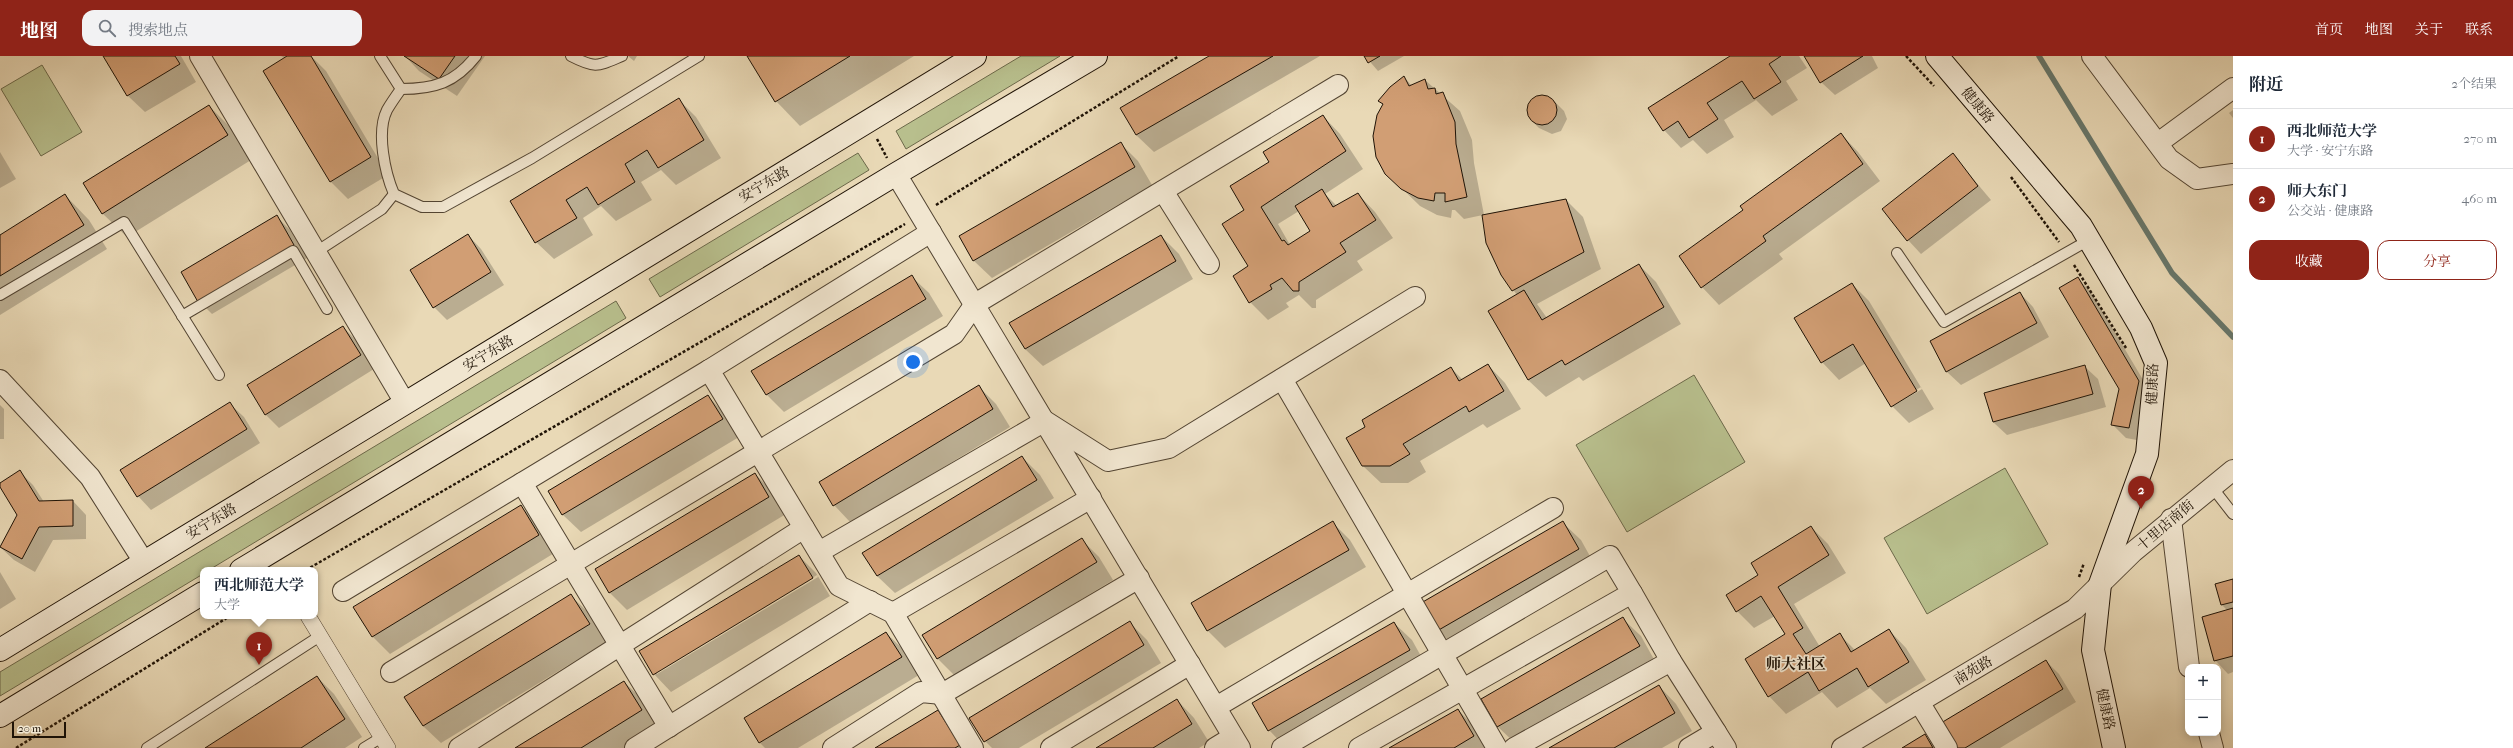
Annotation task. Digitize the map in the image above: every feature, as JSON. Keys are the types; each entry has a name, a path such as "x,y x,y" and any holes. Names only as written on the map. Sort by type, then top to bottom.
{"main road":[{"name":"安宁东路","path":"0,650 976,56"},
{"path":"246,567 896,174 1096,56"},
{"name":"健康路","path":"1937,56 2081,226 2141,328 2156,363 2147,454 2100,584 2093,650 2114,748"},
{"path":"0,716 200,595"}],"street":[{"path":"200,56 405,403"},
{"path":"2092,56 2169,159 2197,179 2233,174"},
{"path":"391,672 758,450 954,334 975,304 1338,85"},
{"path":"2158,143 2233,88"},
{"path":"896,174 1236,742 1215,748"},
{"path":"1163,191 1210,264"},
{"path":"343,591 709,370 931,232"},
{"path":"1045,421 1108,461 1168,448 1415,297"},
{"path":"709,370 839,586 893,612 973,748"},
{"path":"1282,379 1497,748"},
{"path":"0,380 90,478 144,562"},
{"path":"819,552 1045,421"},
{"name":"十里店南街","path":"2100,584 2133,552 2233,470"},
{"path":"522,483 669,727"},
{"path":"893,612 1091,498"},
{"path":"1216,707 1553,508"},
{"path":"2172,519 2189,664"},
{"path":"460,748 804,528"},
{"path":"1282,748 1610,556 1671,661 1721,740 1689,748"},
{"path":"832,748 921,692 942,694 1139,578"},
{"name":"南苑路","path":"1842,748 2075,609 2100,584"},
{"path":"1359,748 1632,593"},
{"path":"635,748 870,601"},
{"path":"310,619 385,743"},
{"path":"1514,748 1671,661"},
{"path":"1051,748 1190,664"},
{"path":"1919,702 1947,748"},
{"path":"2209,736 2213,748"}],"lane":[{"path":"380,56 401,89"},
{"path":"401,89 420,89 450,81 468,66 476,56"},
{"path":"571,56 586,63 598,66 622,56"},
{"path":"401,89 386,111 382,144 386,174 394,194 422,207 443,207 532,158 699,56"},
{"path":"316,252 382,209 394,194"},
{"path":"0,295 124,222 219,375"},
{"path":"1897,253 1944,322 2089,240"},
{"path":"182,316 293,251 327,309"},
{"path":"2212,487 2233,514"},
{"path":"147,748 320,636"},
{"path":"364,748 385,743"}],"path":[{"path":"311,567 921,214 1179,56"},
{"path":"1906,56 1938,91"},
{"path":"867,122 896,174"},
{"path":"2010,176 2066,253 2128,351"},
{"path":"2078,579 2087,557"},
{"path":"16,748 225,619"}],"green space":[{"path":"1021,56 1060,56 906,149 896,131"},
{"path":"42,65 82,132 41,156 1,89"},
{"path":"858,153 869,170 660,297 649,279"},
{"path":"616,301 626,318 214,567 200,567 200,576 0,696 0,672"},
{"path":"1694,375 1745,462 1627,532 1576,445"},
{"path":"2005,468 2048,544 1927,614 1884,538"}],"building":[{"path":"103,56 175,56 180,64 127,96"},
{"path":"287,56 311,56 371,157 330,182 263,71"},
{"path":"404,56 455,56 439,79"},
{"path":"747,56 850,56 775,102"},
{"path":"1209,56 1273,56 1136,135 1120,108"},
{"path":"1364,56 1380,56 1368,63"},
{"path":"1730,56 1781,56 1769,64 1781,82 1754,99 1742,81 1707,103 1718,119 1689,138 1678,121 1663,131 1648,108"},
{"path":"1804,56 1863,56 1820,83"},
{"path":"1404,76 1409,86 1425,79 1428,89 1435,88 1436,94 1443,92 1455,122 1456,144 1467,197 1445,202 1445,193 1435,193 1434,201 1418,198 1401,189 1385,174 1376,157 1373,136 1377,115 1383,104 1378,101 1390,87"},
{"path":"1542,95 1548,96 1556,104 1556,116 1548,124 1542,125 1536,124 1528,116 1527,110 1528,104 1536,96"},
{"path":"679,98 704,140 658,168 647,150 625,164 635,182 598,205 587,187 566,200 577,218 535,243 510,201"},
{"path":"209,105 228,135 102,214 83,183"},
{"path":"1323,115 1346,151 1261,207 1282,241 1284,240 1288,245 1310,231 1295,206 1322,189 1333,207 1358,193 1376,220 1340,243 1346,252 1299,282 1299,291 1293,291 1282,278 1270,285 1272,289 1249,303 1233,276 1248,266 1222,224 1244,210 1230,186 1269,162 1263,152"},
{"path":"1841,133 1863,164 1763,236 1766,241 1701,288 1679,256 1743,210 1740,206"},
{"path":"1121,142 1135,167 973,261 959,236"},
{"path":"1953,153 1978,186 1907,241 1882,209"},
{"path":"65,194 84,225 0,276 0,235"},
{"path":"1566,199 1584,252 1512,291 1501,275 1486,243 1482,215"},
{"path":"277,215 294,245 198,302 181,272"},
{"path":"468,234 491,272 433,308 410,270"},
{"path":"1161,235 1176,261 1025,349 1009,323"},
{"path":"1639,264 1664,307 1565,365 1562,360 1528,380 1488,311 1524,290 1542,320"},
{"path":"912,275 926,299 766,395 751,371"},
{"path":"2078,277 2139,381 2129,428 2111,425 2119,389 2059,288"},
{"path":"1852,283 1917,391 1891,407 1853,344 1821,363 1794,318"},
{"path":"2020,292 2037,323 1946,372 1930,341"},
{"path":"343,326 361,355 265,415 247,385"},
{"path":"1488,364 1504,391 1469,412 1466,406 1403,444 1410,454 1390,466 1362,466 1346,438 1365,427 1362,420 1451,367 1459,381"},
{"path":"2085,365 2093,394 1993,422 1984,393"},
{"path":"979,385 993,409 833,506 819,482"},
{"path":"708,395 723,419 562,515 548,491"},
{"path":"230,402 247,429 137,497 120,470"},
{"path":"1022,456 1037,480 877,576 862,553"},
{"path":"20,470 39,501 73,500 73,526 39,527 22,559 0,547 17,515 0,487 0,483"},
{"path":"755,473 769,497 609,593 595,569"},
{"path":"521,505 539,535 372,637 353,607"},
{"path":"1333,521 1349,550 1207,631 1191,603"},
{"path":"1563,521 1579,549 1437,631 1421,603"},
{"path":"1811,526 1829,555 1778,587 1803,628 1793,634 1806,654 1840,633 1851,652 1889,629 1909,662 1868,687 1857,668 1819,691 1808,672 1768,697 1745,659 1785,634 1761,596 1736,612 1726,595 1758,575 1751,563"},
{"path":"1082,538 1097,562 937,659 922,635"},
{"path":"799,555 813,578 653,675 639,651"},
{"path":"2233,579 2233,602 2221,605 2215,584"},
{"path":"571,594 590,624 423,726 404,697"},
{"path":"2233,608 2233,656 2214,661 2202,617"},
{"path":"1623,617 1640,646 1497,727 1481,699"},
{"path":"1130,621 1144,645 984,742 969,718"},
{"path":"1394,622 1410,650 1268,731 1252,703"},
{"path":"886,632 902,657 759,743 744,718"},
{"path":"2046,660 2063,689 1965,748 1956,748 1941,723"},
{"path":"317,676 345,719 301,748 205,748"},
{"path":"624,681 642,710 581,748 515,748"},
{"path":"1659,685 1675,713 1614,748 1549,748"},
{"path":"1177,699 1192,724 1153,748 1096,748"},
{"path":"1458,709 1474,736 1454,748 1389,748"},
{"path":"938,710 960,745 955,748 875,748"},
{"path":"1925,734 1933,748 1902,748"}],"waterway":[{"path":"2039,56 2172,273 2233,337"}],"place":[{"name":"师大东门","path":"2141,509"},
{"name":"西北师范大学","path":"259,665"}],"district":[{"name":"师大社区","path":"1796,664"}]}
